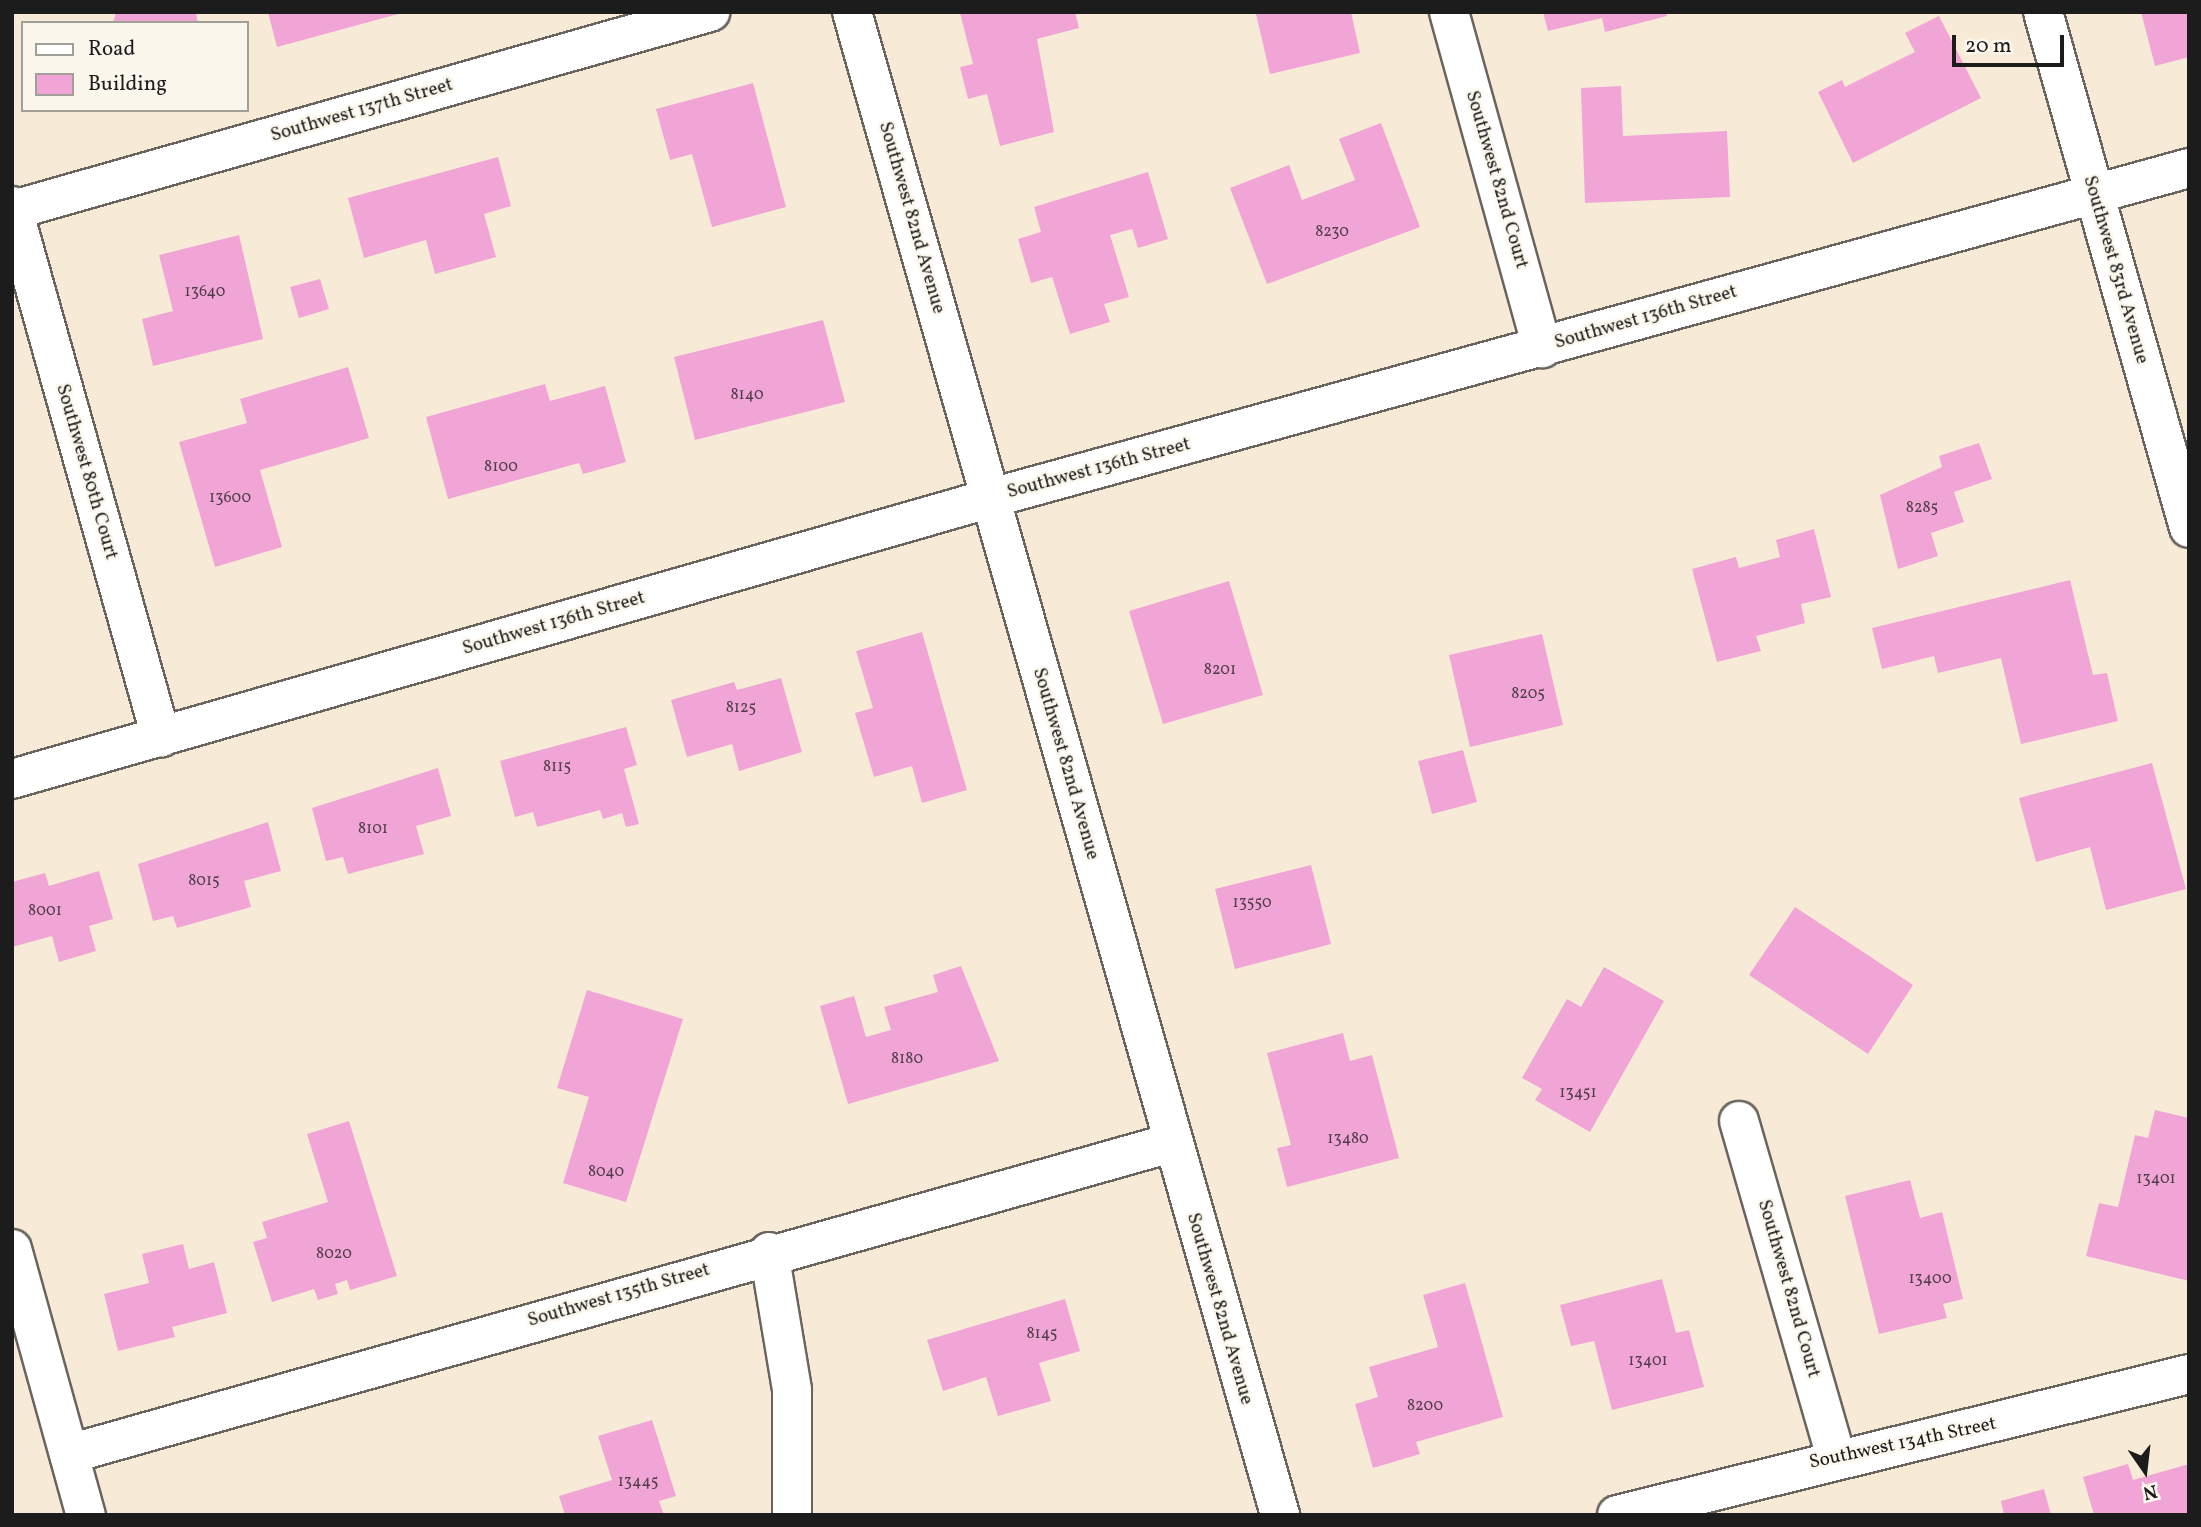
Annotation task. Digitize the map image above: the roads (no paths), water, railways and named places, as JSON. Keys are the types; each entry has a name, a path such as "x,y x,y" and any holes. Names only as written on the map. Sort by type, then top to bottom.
{"street":[{"name":"Southwest 137th Street","path":"13,208 710,12"},
{"name":"Southwest 82nd Avenue","path":"852,12 1171,1143 1280,1515"},
{"name":"Southwest 82nd Court","path":"1449,12 1542,348"},
{"name":"Southwest 83rd Avenue","path":"2043,12 2189,528"},
{"name":"Southwest 136th Street","path":"12,779 991,498 2189,168"},
{"name":"Southwest 80th Court","path":"13,208 161,737"},
{"name":"Southwest 82nd Court","path":"1739,1121 1836,1458"},
{"name":"Southwest 135th Street","path":"69,1454 769,1252 1171,1143"},
{"path":"12,1249 23,1329 69,1454 86,1515"},
{"path":"769,1252 792,1390 792,1515"},
{"name":"Southwest 134th Street","path":"1617,1515 1836,1458 1936,1440 2189,1374"}]}
